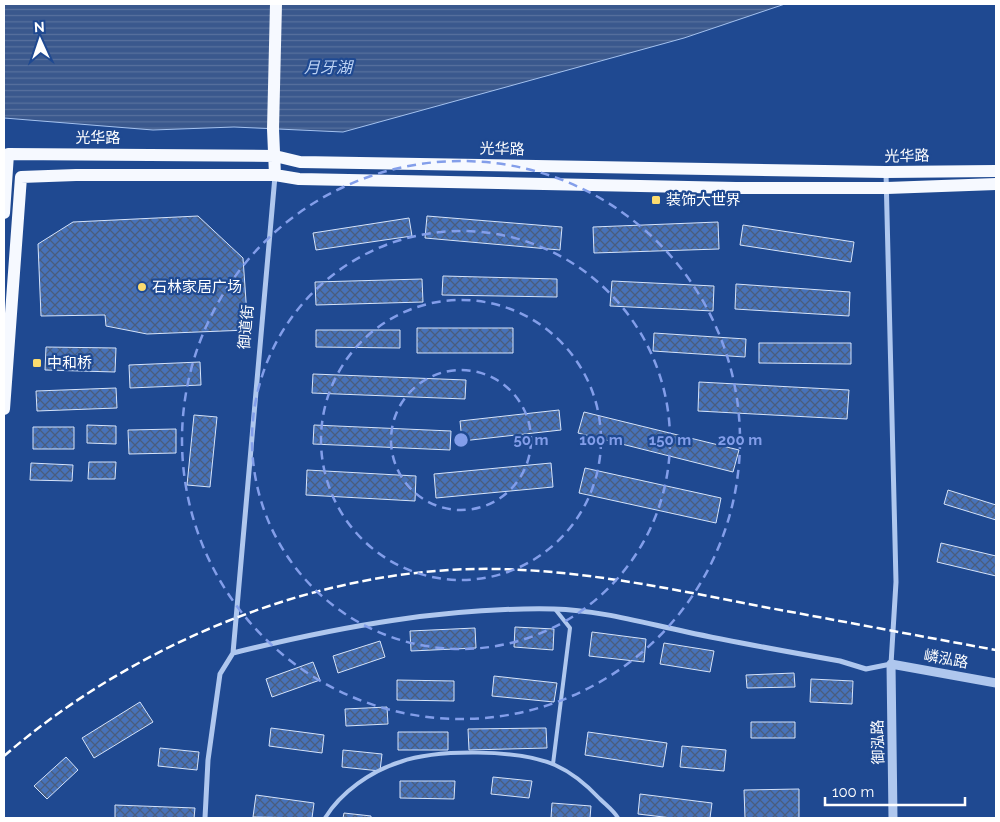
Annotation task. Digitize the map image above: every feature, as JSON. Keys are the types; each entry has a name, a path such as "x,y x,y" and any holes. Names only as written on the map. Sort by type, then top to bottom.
{"main road":[{"path":"275,175 273,129 276,4"},
{"path":"4,213 6,152"},
{"name":"光华路","path":"6,152 275,156 300,162 886,172 996,171"},
{"name":"光华路","path":"4,408 21,177 76,175 275,175 299,178 716,188 887,188 996,184"}],"street":[{"path":"204,818 208,760 220,674 233,653 359,624 446,613 555,609 619,618 840,660 866,669 890,664 896,582 886,172"},
{"name":"御道街","path":"233,653 275,175"},
{"name":"嶙泓路","path":"890,664 996,682"},
{"name":"御泓路","path":"890,664 893,818"}],"lane":[{"path":"553,764 570,628 555,609"},
{"path":"325,818 330,810 359,782 400,762 467,752 513,755 553,764 579,778 618,818"}],"water":[{"name":"月牙湖","path":"4,4 785,4 684,38 343,132 234,127 153,130 4,118"}],"building":[{"name":"石林家居广场","path":"198,216 243,258 248,330 147,334 106,326 105,315 41,316 38,244 73,222"},
{"path":"427,216 562,227 560,250 425,238"},
{"path":"409,218 412,236 316,250 313,233"},
{"path":"718,222 719,249 594,253 593,227"},
{"path":"743,225 854,242 851,262 740,245"},
{"path":"443,276 557,279 557,297 442,295"},
{"path":"422,279 423,302 316,305 315,282"},
{"path":"612,281 714,286 713,311 610,306"},
{"path":"736,284 850,292 849,316 735,309"},
{"path":"417,328 513,328 513,353 417,353"},
{"path":"316,330 400,330 400,348 316,347"},
{"path":"654,333 746,339 745,357 653,351"},
{"path":"759,343 851,343 851,364 759,363"},
{"path":"46,347 116,348 115,372 45,370"},
{"path":"200,362 201,385 130,388 129,365"},
{"path":"313,374 466,380 465,399 312,393"},
{"path":"699,382 849,390 847,419 698,411"},
{"path":"116,388 117,408 37,411 36,391"},
{"path":"559,410 561,430 462,441 460,421"},
{"path":"584,412 739,450 733,472 578,433"},
{"path":"194,415 217,417 210,487 187,485"},
{"path":"87,425 116,426 116,444 87,443"},
{"path":"314,425 451,431 450,450 313,444"},
{"path":"33,427 74,427 74,449 33,449"},
{"path":"176,429 176,453 129,454 128,430"},
{"path":"89,462 116,462 115,479 88,479"},
{"path":"31,463 73,465 72,481 30,480"},
{"path":"551,463 553,487 436,498 434,474"},
{"path":"585,468 721,498 716,523 579,493"},
{"path":"307,470 416,476 415,501 306,495"},
{"path":"948,490 996,505 996,520 944,504"},
{"path":"941,543 996,556 996,576 937,562"},
{"path":"515,627 554,629 553,650 514,647"},
{"path":"475,628 476,648 411,651 410,631"},
{"path":"592,632 646,639 644,662 589,656"},
{"path":"380,641 385,657 338,673 333,656"},
{"path":"664,643 714,651 710,672 660,664"},
{"path":"313,662 320,680 272,697 266,679"},
{"path":"794,673 795,687 747,688 746,675"},
{"path":"494,676 557,683 554,702 492,696"},
{"path":"811,679 853,681 852,704 810,702"},
{"path":"397,680 454,681 454,701 397,700"},
{"path":"140,702 153,722 94,758 82,738"},
{"path":"387,707 388,724 346,726 345,709"},
{"path":"751,722 795,722 795,738 751,738"},
{"path":"271,728 324,735 322,753 269,746"},
{"path":"546,728 547,748 469,750 468,729"},
{"path":"398,732 448,732 448,750 398,750"},
{"path":"588,732 667,743 663,767 585,755"},
{"path":"682,746 726,750 724,771 680,767"},
{"path":"160,748 199,752 197,770 158,766"},
{"path":"343,750 382,754 380,771 342,767"},
{"path":"66,757 78,770 47,799 34,786"},
{"path":"493,777 532,781 529,798 491,794"},
{"path":"400,781 455,781 454,799 400,798"},
{"path":"799,789 799,818 745,818 744,790"},
{"path":"640,794 712,803 710,818 672,818 638,814"},
{"path":"256,795 314,803 312,818 253,817"},
{"path":"552,803 591,806 590,818 551,818"},
{"path":"115,805 195,808 194,818 115,818"},
{"path":"344,813 371,816 371,818 343,818"}],"railway":[{"path":"4,756 56,715 112,678 172,646 235,618 300,596 366,580 433,571 499,569 599,577 996,650"}],"place":[{"name":"装饰大世界","path":"656,200"},
{"name":"石林家居广场","path":"142,287"},
{"name":"中和桥","path":"37,363"}]}
